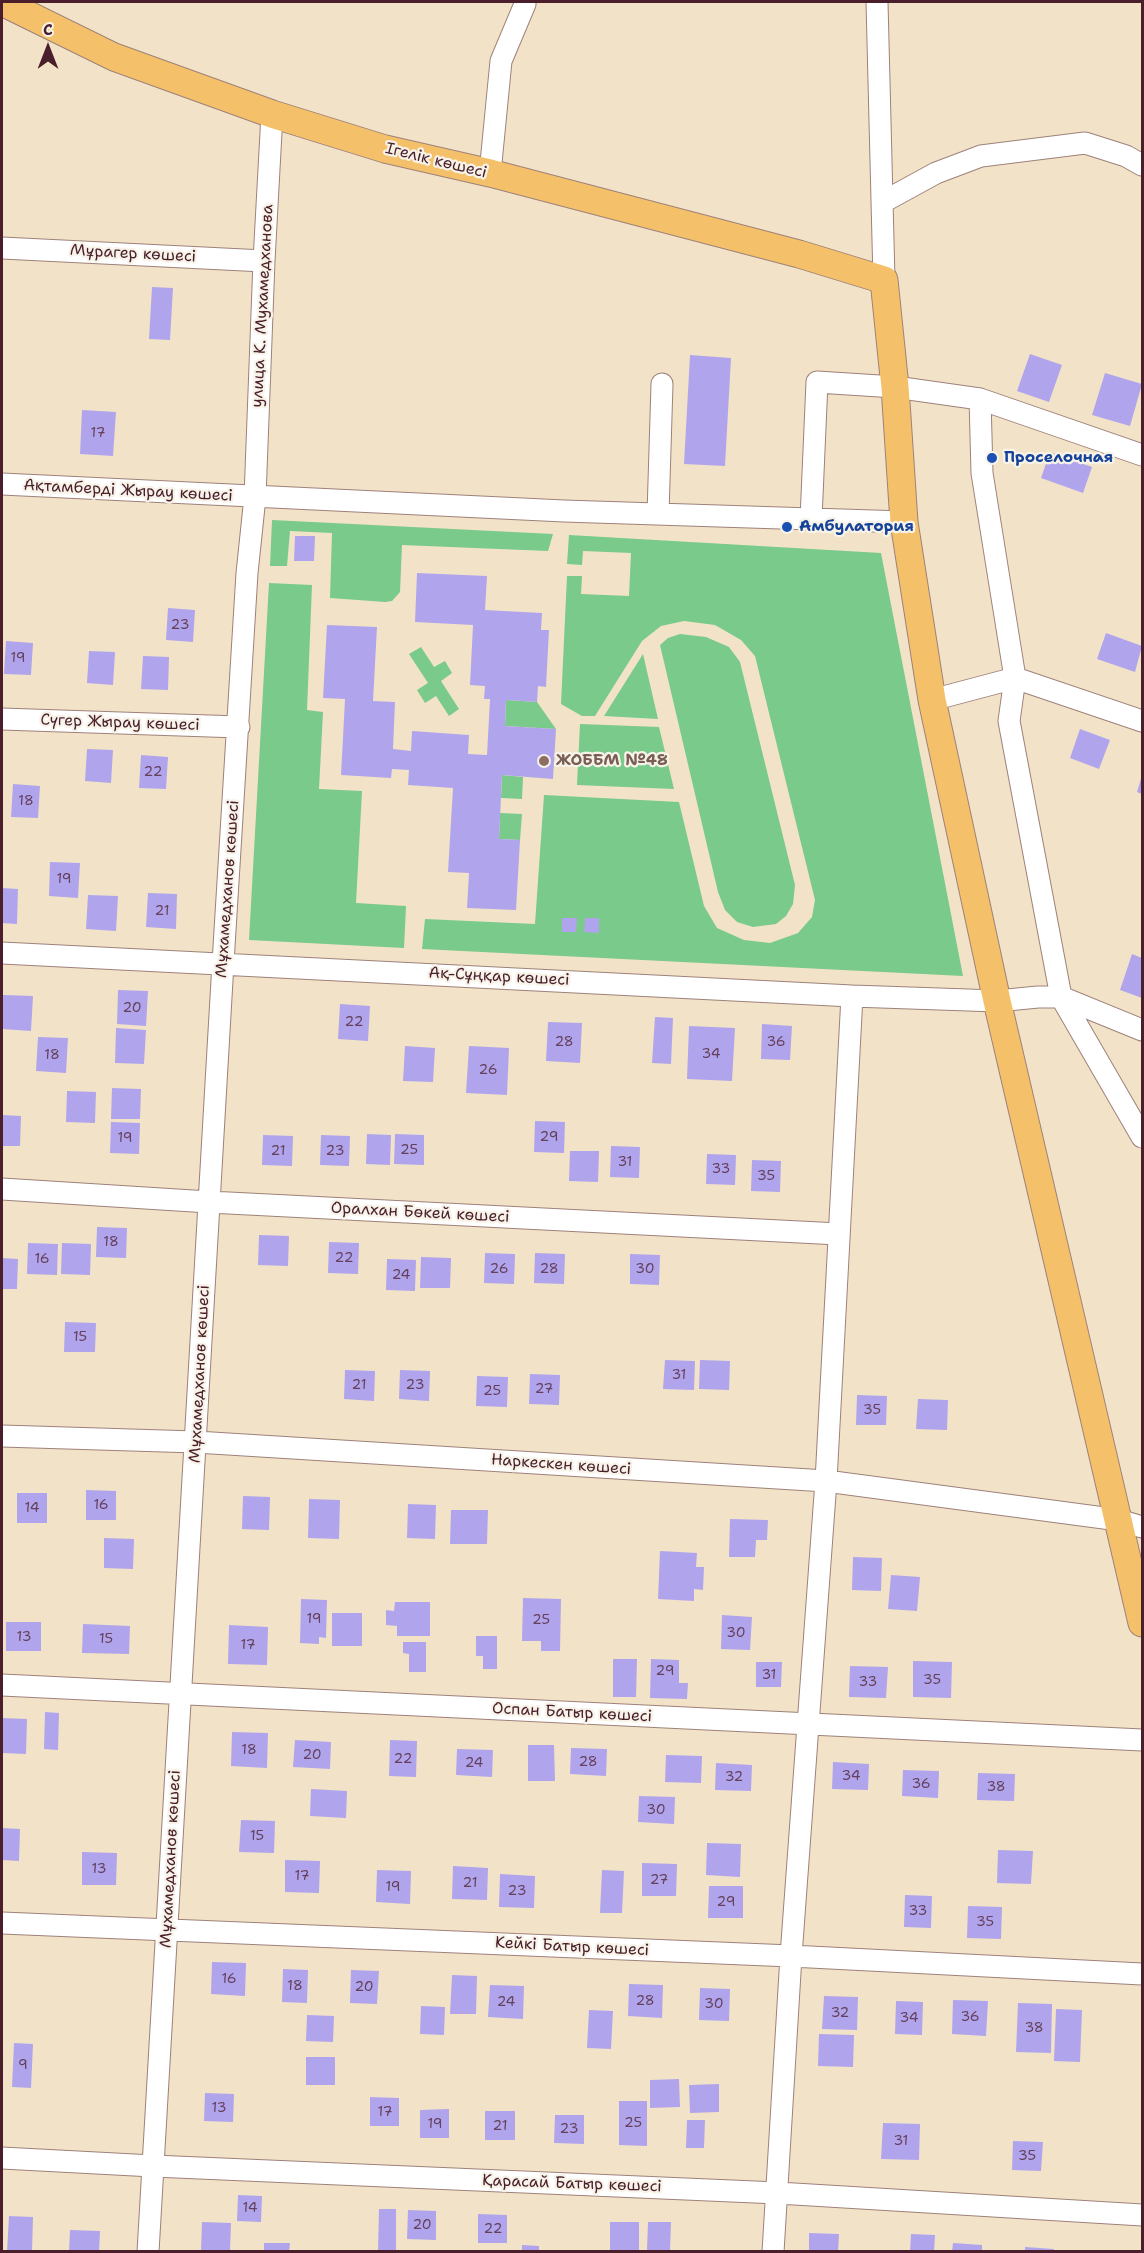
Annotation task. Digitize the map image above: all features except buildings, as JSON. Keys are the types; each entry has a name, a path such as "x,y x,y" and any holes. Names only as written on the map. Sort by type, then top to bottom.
{"main road":[{"name":"Ігелік көшесі","path":"2,2 114,57 272,114 386,149 490,173 799,254 884,280"},
{"path":"884,280 895,387 904,522 932,700 997,1001 1131,1523 1143,1623"}],"street":[{"path":"877,2 884,280"},
{"path":"490,173 501,61 525,4"},
{"name":"улица К. Мухамедханова","path":"255,497 272,114"},
{"path":"882,202 936,173 981,156 1085,143 1126,156 1143,165"},
{"name":"Мұрагер көшесі","path":"2,248 264,261"},
{"path":"811,519 817,382 895,387 980,399 1143,455"},
{"path":"658,514 662,384"},
{"path":"980,399 982,473 1015,678 1009,721 1061,997 1143,1137"},
{"name":"Ақтамберді Жырау көшесі","path":"2,484 658,514 904,522"},
{"name":"Мұхамедханов көшесі","path":"148,2252 223,963 255,497"},
{"path":"932,700 1015,678 1143,721"},
{"name":"Сүгер Жырау көшесі","path":"2,719 238,727"},
{"name":"Ақ-Сұңқар көшесі","path":"2,953 852,996 997,1001 1061,997"},
{"path":"773,2252 791,1956 826,1481 852,996"},
{"path":"1061,997 1143,1030"},
{"name":"Оралхан Бөкей көшесі","path":"2,1189 209,1202 839,1234"},
{"name":"Наркескен көшесі","path":"2,1436 196,1442 826,1481 1131,1523"},
{"name":"Оспан Батыр көшесі","path":"2,1685 1143,1740"},
{"name":"Кейкі Батыр көшесі","path":"2,1923 791,1956 1143,1974"},
{"name":"Қарасай Батыр көшесі","path":"2,2158 778,2193 1143,2215"}],"green space":[{"path":"272,520 553,534 548,551 402,545 400,592 392,601 385,602 330,598 332,533 290,531 287,566 270,566"},
{"path":"569,535 881,553 963,976 422,949 425,919 535,924 544,795 679,802 704,906 717,928 744,940 770,943 798,933 812,917 815,900 755,656 741,640 715,625 684,621 661,626 642,641 595,716 582,716 561,704 567,576 582,576 581,594 629,596 631,553 583,551 582,565 567,564"},
{"path":"269,583 312,585 307,710 323,712 319,789 362,791 356,903 406,906 404,948 249,940"},
{"path":"680,634 706,637 729,647 740,662 795,885 793,904 786,916 776,924 753,927 737,922 725,910 718,892 660,645 668,638"},
{"path":"421,647 434,667 445,661 452,673 441,681 459,709 449,716 436,696 425,703 417,690 428,683 409,654"},
{"path":"643,654 658,719 604,716"},
{"path":"506,700 537,702 556,729 505,726"},
{"path":"580,724 659,727 674,789 577,785"},
{"path":"502,775 523,777 522,799 501,798"},
{"path":"500,813 522,814 520,840 499,839"}],"place":[{"name":"Проселочная","path":"992,458"},
{"name":"Амбулатория","path":"787,527"},
{"name":"ЖОББМ №48","path":"544,761"}]}
